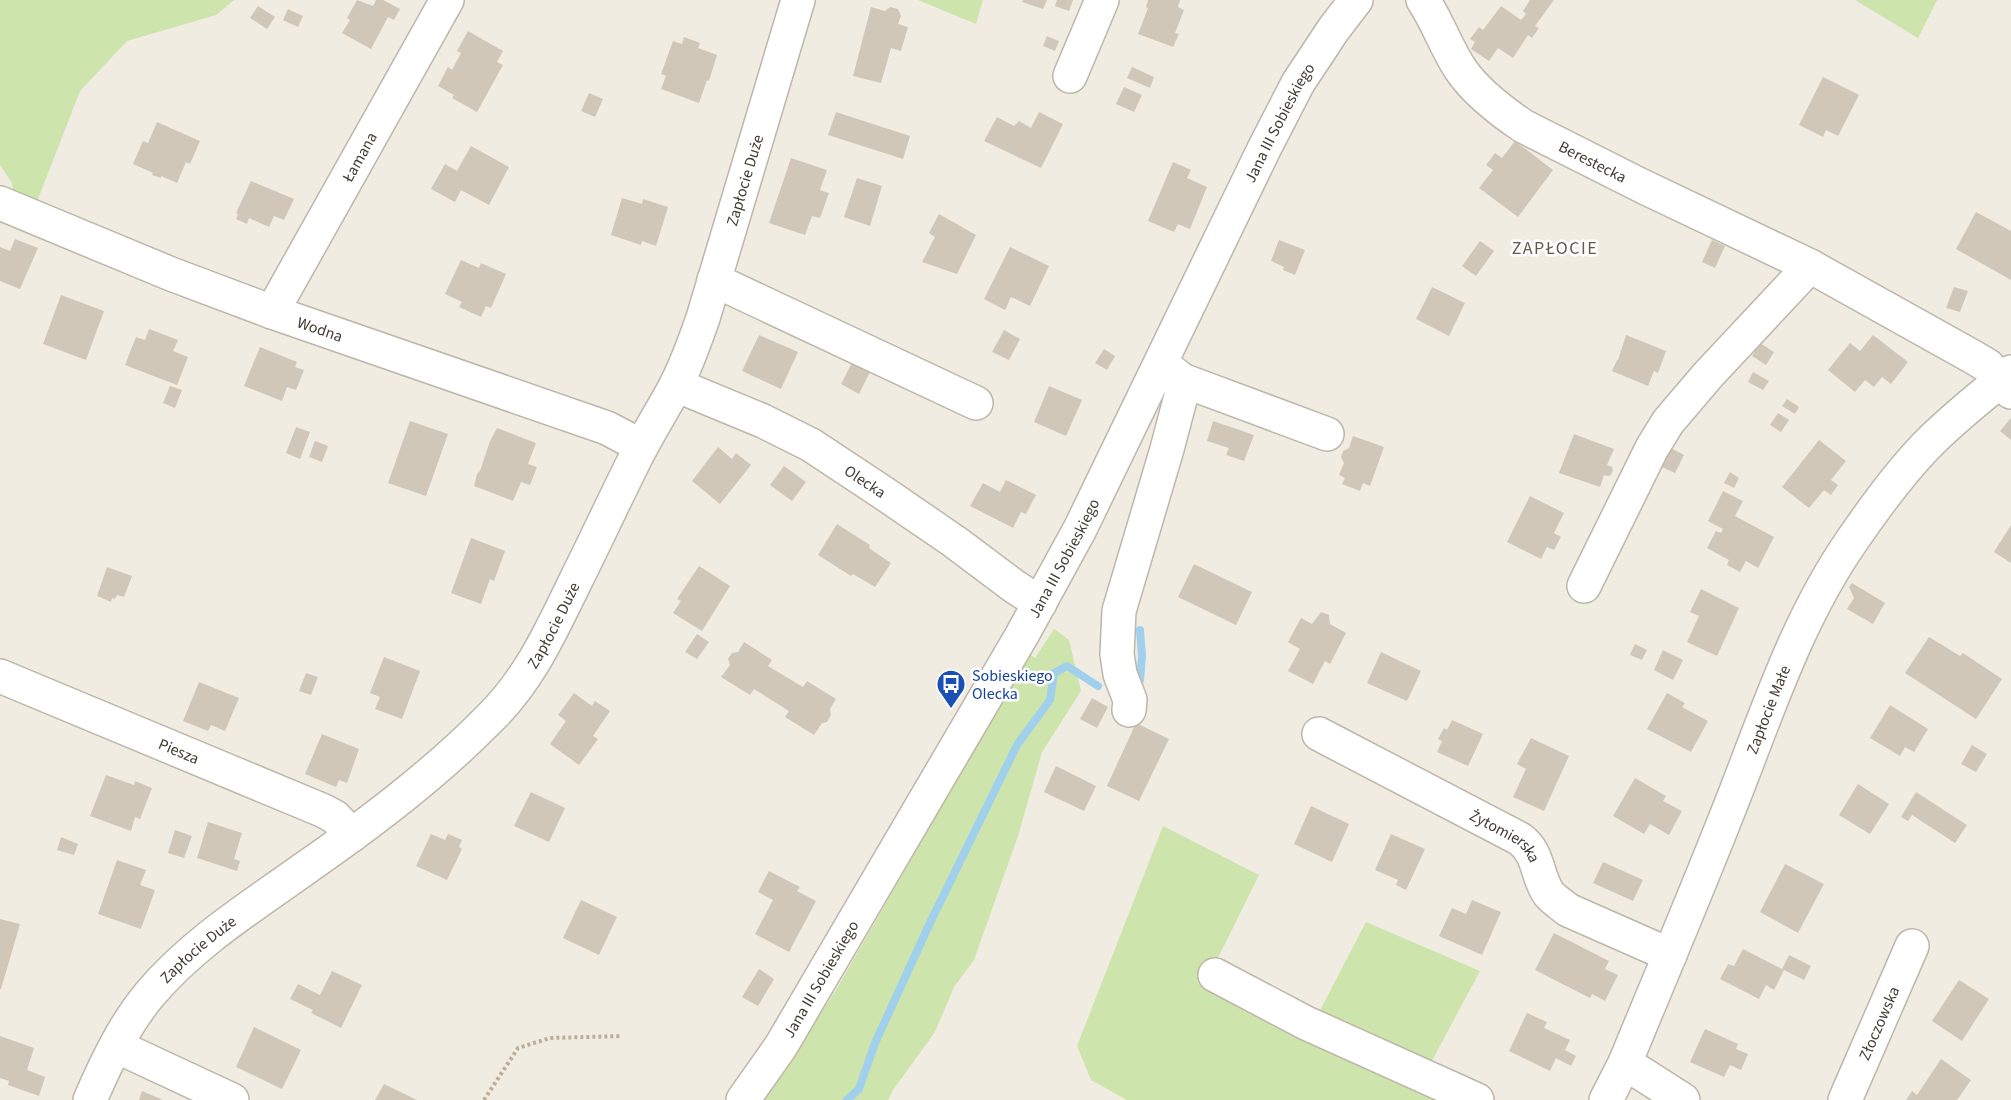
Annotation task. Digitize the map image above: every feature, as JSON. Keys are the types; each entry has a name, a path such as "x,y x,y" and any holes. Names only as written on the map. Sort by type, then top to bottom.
{"street":[{"name":"Łamana","path":"272,312 447,0"},
{"name":"Zapłocie Duże","path":"90,1100 116,1046 149,995 169,972 194,950 398,801 442,764 493,716 535,662 641,446 676,385 697,336 798,0"},
{"path":"1070,76 1102,0"},
{"name":"Jana III Sobieskiego","path":"743,1100 781,1046 905,837 1171,372 1264,149 1298,83 1356,0"},
{"name":"Berestecka","path":"1423,0 1461,69 1474,86 1523,126 1810,266 1973,357 2008,382"},
{"name":"Wodna","path":"0,203 171,274 272,312 607,428 641,446"},
{"path":"1584,586 1652,448 1668,422 1708,375 1810,266"},
{"path":"714,280 976,403"},
{"path":"1171,372 1327,434"},
{"path":"1129,710 1130,700 1120,674 1117,654 1119,611 1181,396 1171,372"},
{"name":"Zapłocie Małe","path":"1606,1100 1625,1063 1670,954 1795,641 1825,585 1857,533 1924,448 1961,412 2008,382"},
{"name":"Olecka","path":"676,385 762,421 811,445 955,542 1040,603"},
{"name":"Piesza","path":"0,676 324,811 335,817 352,835"},
{"name":"Żytomierska","path":"1319,734 1520,839 1528,845 1534,855 1548,892 1568,910 1670,954"},
{"name":"Złoczowska","path":"1845,1100 1912,946"},
{"path":"1215,975 1306,1023 1477,1100"},
{"path":"116,1046 232,1100"},
{"path":"1625,1063 1683,1100"}],"path":[{"path":"484,1100 518,1048 550,1038 621,1036"}],"green space":[{"path":"0,0 234,0 216,15 127,41 80,91 33,212 15,205 12,183 0,165"},
{"path":"918,0 983,0 976,24"},
{"path":"1855,0 1937,0 1918,38"},
{"path":"1054,629 1069,640 1081,691 1042,752 1018,836 974,960 954,987 935,1032 888,1100 764,1100 836,990 1029,654 1035,658"},
{"path":"1163,826 1259,875 1213,968 1440,1100 1127,1100 1091,1080 1077,1046"},
{"path":"1366,922 1480,971 1427,1070 1315,1020"}],"building":[{"path":"357,0 373,6 376,0 383,0 400,9 394,20 388,17 371,49 342,33 350,20 347,18"},
{"path":"1023,0 1047,0 1043,9 1022,2"},
{"path":"1057,0 1073,0 1069,11 1055,6"},
{"path":"1148,0 1180,0 1178,7 1184,10 1175,33 1179,34 1173,47 1138,34 1148,8 1146,7"},
{"path":"1530,0 1554,0 1535,26 1539,28 1532,38 1528,35 1513,58 1498,48 1489,61 1471,49 1475,42 1470,39 1479,27 1483,30 1501,6 1521,20 1526,14 1523,11"},
{"path":"258,6 275,17 267,29 250,18"},
{"path":"871,7 885,11 890,7 898,9 901,16 898,24 908,27 901,51 891,48 881,83 853,76"},
{"path":"288,9 303,16 298,27 283,20"},
{"path":"468,31 503,51 497,62 503,65 477,112 452,98 454,95 438,86 448,67 452,70 461,53 457,51"},
{"path":"1047,36 1059,41 1055,51 1043,46"},
{"path":"684,37 700,43 698,48 717,55 699,103 661,89 666,76 661,74 673,41 682,44"},
{"path":"1132,67 1154,77 1150,88 1127,78"},
{"path":"1823,77 1859,95 1838,136 1826,130 1823,137 1799,125"},
{"path":"1124,87 1142,95 1134,112 1116,104"},
{"path":"589,93 603,99 595,117 581,111"},
{"path":"836,112 910,136 903,159 828,135"},
{"path":"1039,112 1063,124 1041,168 984,141 997,117 1014,126 1019,121 1031,128"},
{"path":"157,122 200,141 190,164 186,162 177,183 152,175 153,173 133,164 143,141 148,143"},
{"path":"1515,141 1553,170 1518,217 1479,188 1493,170 1486,165 1495,153 1502,158"},
{"path":"471,146 509,167 489,205 461,190 455,202 431,189 445,164 457,171"},
{"path":"791,158 827,170 820,190 829,193 820,218 812,216 805,235 769,223"},
{"path":"1173,162 1191,170 1187,178 1207,187 1190,229 1178,224 1174,232 1148,221"},
{"path":"857,178 882,186 870,226 844,217"},
{"path":"251,181 294,199 284,220 274,216 269,227 249,218 247,224 236,219 238,214 236,213"},
{"path":"622,198 642,204 643,199 668,207 656,246 642,241 641,245 611,235"},
{"path":"1976,212 2011,231 2011,280 1956,249"},
{"path":"939,214 976,235 957,274 922,262 935,237 929,233"},
{"path":"15,239 38,248 20,289 0,281 0,247 10,251"},
{"path":"1279,240 1305,250 1295,275 1271,261"},
{"path":"1712,240 1725,246 1715,268 1702,262"},
{"path":"1480,241 1494,251 1476,276 1462,266"},
{"path":"1010,247 1049,266 1030,306 1011,297 1005,310 984,299"},
{"path":"461,260 479,268 481,263 506,274 491,308 486,306 481,317 459,307 462,302 445,294"},
{"path":"1432,287 1465,303 1449,336 1416,319"},
{"path":"1954,287 1968,291 1960,312 1946,308"},
{"path":"61,295 104,311 86,360 43,344"},
{"path":"149,329 178,340 173,351 188,357 177,385 125,365 136,337 145,340"},
{"path":"1004,330 1020,339 1009,360 992,352"},
{"path":"759,335 798,352 781,389 742,371"},
{"path":"1626,335 1666,351 1658,373 1654,371 1648,386 1612,371"},
{"path":"1873,335 1908,362 1891,384 1882,377 1874,387 1865,380 1855,392 1828,370 1850,343 1860,351"},
{"path":"1760,343 1774,352 1766,365 1752,356"},
{"path":"260,347 297,362 295,367 304,370 296,390 287,387 282,401 244,386"},
{"path":"1104,349 1115,356 1107,370 1095,363"},
{"path":"853,361 871,370 859,394 841,384"},
{"path":"1753,372 1769,381 1763,390 1748,382"},
{"path":"170,386 182,390 175,408 163,403"},
{"path":"1049,386 1082,400 1066,436 1034,422"},
{"path":"1787,399 1799,407 1795,414 1782,406"},
{"path":"1778,413 1789,420 1781,432 1770,425"},
{"path":"2011,418 2011,440 2000,431"},
{"path":"410,421 448,434 426,496 388,483"},
{"path":"1213,421 1254,435 1244,461 1226,455 1229,448 1207,441"},
{"path":"296,427 310,432 300,459 286,453"},
{"path":"497,428 536,443 528,464 537,467 530,485 521,482 513,501 474,486"},
{"path":"1574,434 1614,449 1607,465 1613,470 1611,475 1604,475 1600,487 1559,473"},
{"path":"1353,436 1384,447 1370,486 1363,483 1360,491 1342,484 1345,478 1339,475 1344,463 1341,457 1343,451 1349,448"},
{"path":"1819,440 1846,461 1831,480 1838,485 1831,495 1824,490 1809,508 1782,487"},
{"path":"315,441 328,446 322,462 309,457"},
{"path":"718,447 732,459 736,453 751,465 720,504 692,481"},
{"path":"1671,448 1684,455 1675,473 1662,467"},
{"path":"784,466 806,482 792,501 770,485"},
{"path":"1730,472 1739,478 1734,488 1724,483"},
{"path":"1006,480 1036,495 1026,514 1021,512 1013,528 970,506 983,483 1000,492"},
{"path":"1723,491 1743,501 1735,516 1774,537 1758,568 1746,561 1740,572 1727,565 1729,560 1707,548 1716,531 1721,533 1723,529 1708,521"},
{"path":"1530,496 1564,513 1554,533 1561,537 1554,550 1547,547 1541,559 1507,542"},
{"path":"837,524 870,545 869,548 891,563 875,587 853,574 851,576 818,555"},
{"path":"2011,525 2011,563 1994,552"},
{"path":"471,538 505,551 494,581 490,579 481,604 451,593"},
{"path":"1194,564 1252,592 1236,625 1178,597"},
{"path":"699,566 730,586 702,631 673,613 681,601 677,599"},
{"path":"107,567 132,576 124,597 117,595 115,599 112,598 111,602 97,596"},
{"path":"1852,583 1885,603 1873,624 1847,609 1854,598 1849,587"},
{"path":"1701,589 1739,608 1717,656 1687,642 1699,616 1690,612"},
{"path":"1321,612 1329,615 1330,624 1346,633 1330,664 1325,661 1313,684 1288,671 1300,649 1288,642 1301,618 1312,624"},
{"path":"697,634 709,642 697,659 685,652"},
{"path":"1929,637 1960,656 1963,653 2002,679 1976,719 1905,673"},
{"path":"744,642 772,660 768,666 803,687 807,681 836,699 830,709 831,715 827,722 822,723 814,735 785,717 789,711 754,689 750,695 721,677 730,665 728,659 732,653 738,652"},
{"path":"1635,644 1647,650 1642,660 1630,655"},
{"path":"1663,650 1683,660 1673,680 1654,670"},
{"path":"1381,652 1421,671 1407,701 1367,683"},
{"path":"384,657 420,671 402,719 375,709 380,697 370,693"},
{"path":"306,673 318,677 311,695 299,691"},
{"path":"199,682 239,698 225,731 211,725 208,731 183,721"},
{"path":"574,693 592,706 595,701 610,711 593,736 598,739 579,765 550,744 566,721 558,715"},
{"path":"1667,693 1685,703 1682,707 1708,721 1691,752 1647,729"},
{"path":"1092,698 1108,707 1097,728 1080,719"},
{"path":"1890,705 1928,729 1914,752 1905,747 1900,756 1870,738"},
{"path":"1452,720 1483,734 1468,766 1437,752 1442,741 1438,739 1444,728 1447,730"},
{"path":"1136,723 1169,739 1139,801 1107,786"},
{"path":"322,734 359,749 347,783 339,780 336,787 305,774"},
{"path":"1531,738 1569,756 1544,811 1513,797 1526,769 1517,764"},
{"path":"1972,745 1987,754 1976,772 1961,764"},
{"path":"1056,766 1096,786 1084,811 1044,792"},
{"path":"106,775 134,785 135,781 152,788 140,819 135,817 131,831 90,816"},
{"path":"1635,778 1666,796 1663,801 1682,811 1669,835 1650,824 1644,834 1613,816"},
{"path":"1858,784 1889,804 1870,834 1839,815"},
{"path":"531,792 565,808 549,842 514,826"},
{"path":"1916,792 1967,825 1955,843 1912,815 1908,821 1901,817"},
{"path":"1311,806 1349,824 1332,862 1294,844"},
{"path":"208,822 242,833 234,859 240,861 237,871 197,858"},
{"path":"175,830 192,836 184,858 168,853"},
{"path":"431,834 445,840 448,834 462,840 459,847 462,849 447,880 416,866"},
{"path":"1391,834 1425,849 1406,890 1396,885 1398,880 1375,870"},
{"path":"61,837 78,844 74,855 57,850"},
{"path":"117,860 146,870 140,885 155,890 141,929 98,914"},
{"path":"1603,862 1643,880 1633,901 1593,883"},
{"path":"1785,864 1824,884 1798,933 1760,912"},
{"path":"769,871 800,887 797,891 816,901 789,952 755,934 773,900 758,892"},
{"path":"581,900 617,917 599,955 563,938"},
{"path":"1472,900 1501,912 1482,955 1439,936 1452,908 1466,914"},
{"path":"0,919 20,924 1,989 0,989"},
{"path":"1554,933 1609,961 1605,969 1618,975 1605,1001 1592,994 1590,998 1535,970"},
{"path":"1743,949 1782,969 1789,955 1811,966 1804,980 1784,970 1774,990 1766,985 1759,999 1720,979 1728,964 1734,966"},
{"path":"759,969 774,979 758,1006 742,997"},
{"path":"332,971 362,985 341,1028 311,1013 313,1010 290,999 298,984 320,995"},
{"path":"1959,980 1989,999 1962,1041 1932,1021"},
{"path":"1527,1013 1547,1022 1544,1028 1570,1040 1565,1050 1576,1056 1571,1066 1556,1058 1550,1071 1509,1051"},
{"path":"254,1027 301,1050 282,1089 236,1067"},
{"path":"1705,1029 1738,1044 1736,1049 1748,1054 1741,1070 1730,1065 1724,1077 1690,1062"},
{"path":"0,1036 34,1048 27,1070 45,1077 39,1096 8,1085 9,1081 0,1078"},
{"path":"1941,1059 1971,1080 1957,1100 1906,1100 1912,1091 1917,1095"},
{"path":"384,1084 417,1100 375,1100"},
{"path":"142,1091 163,1100 139,1100"}],"waterway":[{"path":"1140,630 1142,656 1140,680"},
{"path":"847,1100 859,1089 875,1043 929,925 1017,745 1050,700 1054,673 1067,666 1098,686"}],"place":[{"name":"Sobieskiego Olecka","path":"951,710"}],"district":[{"name":"ZAPŁOCIE","path":"1555,248"}]}
